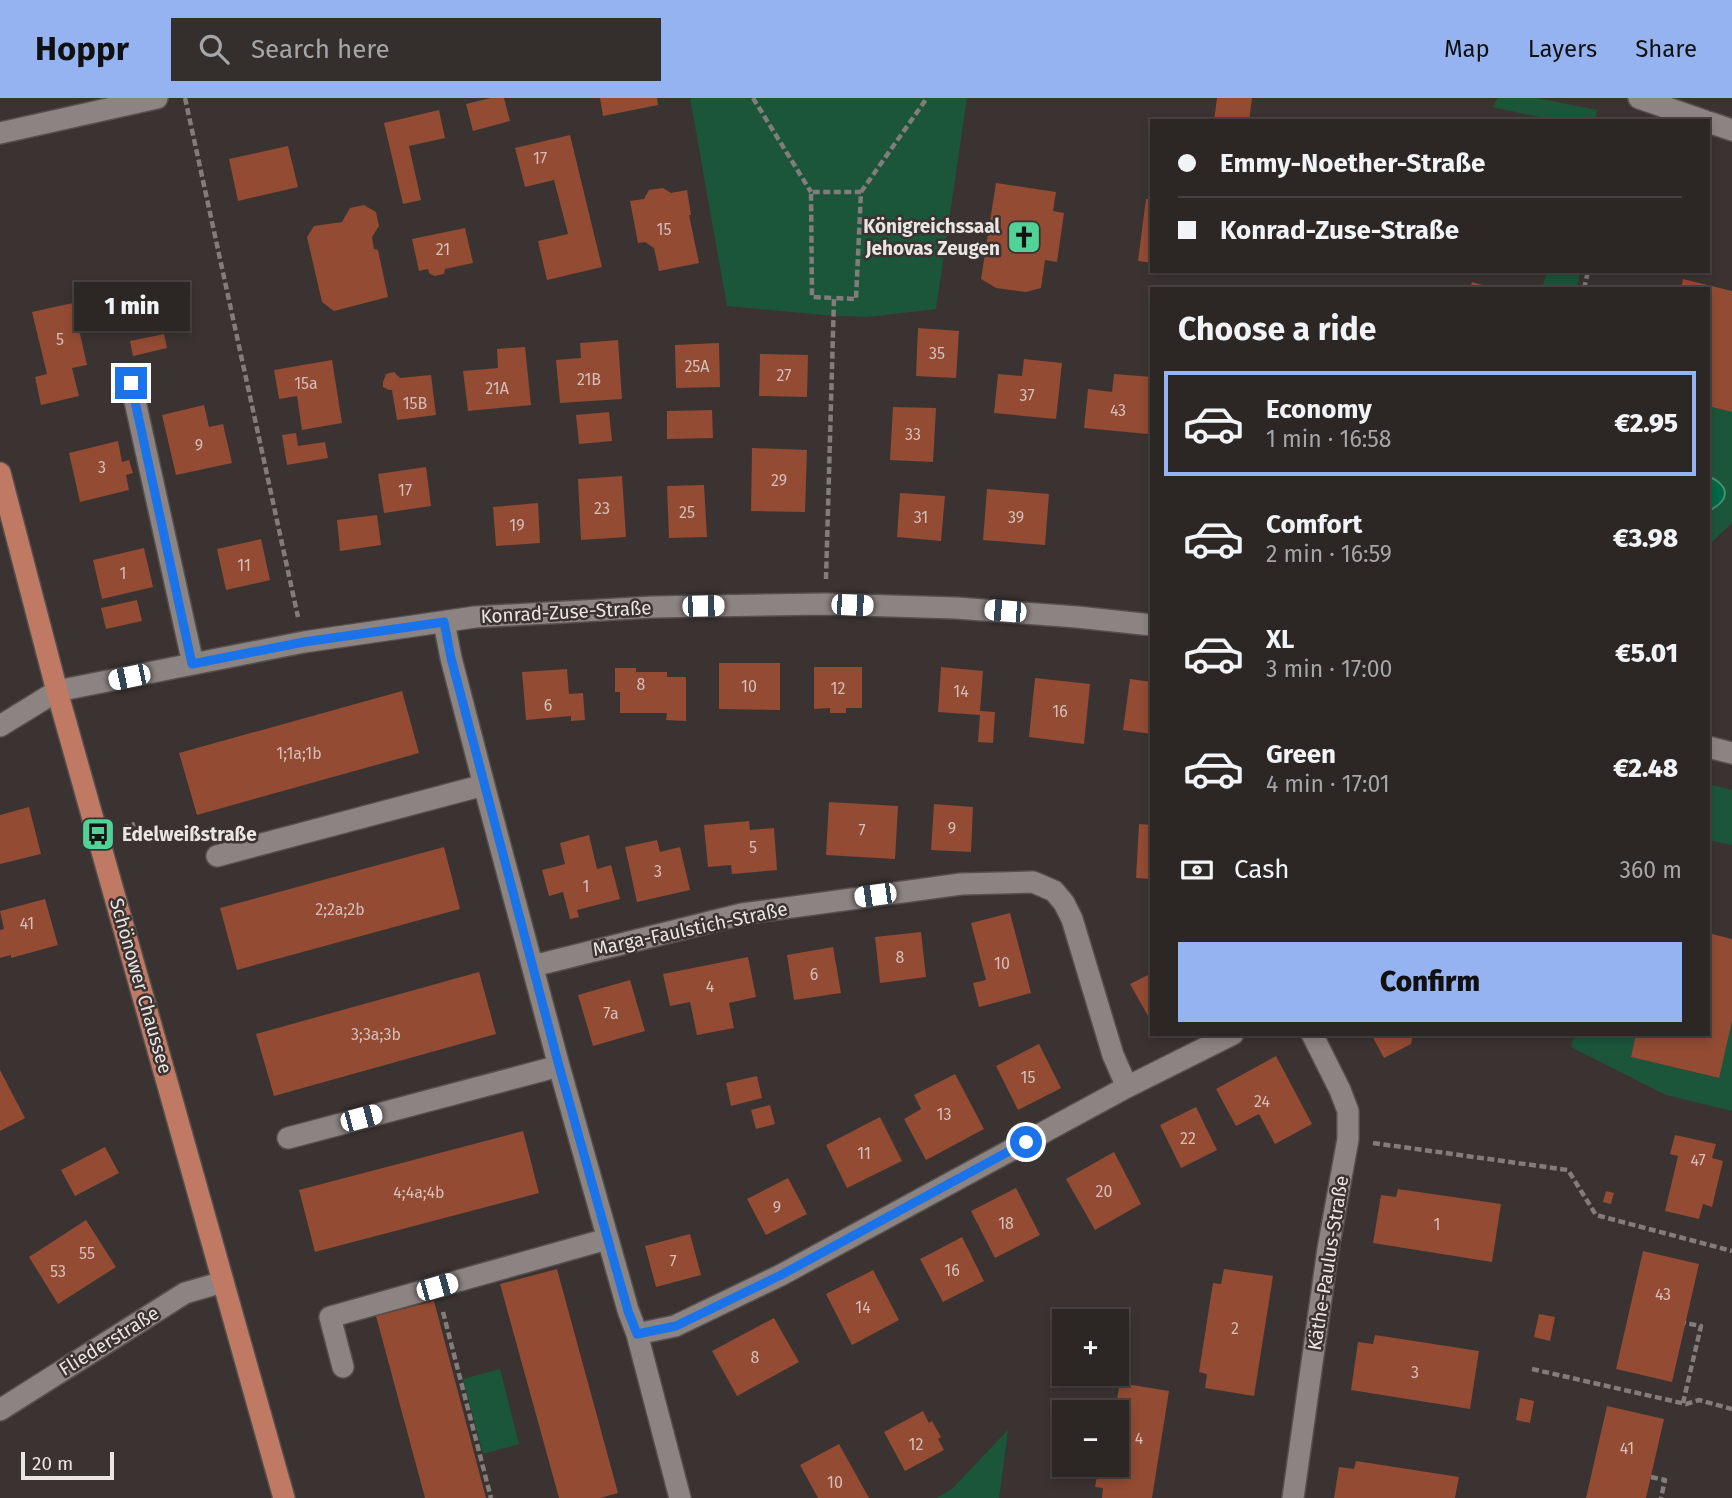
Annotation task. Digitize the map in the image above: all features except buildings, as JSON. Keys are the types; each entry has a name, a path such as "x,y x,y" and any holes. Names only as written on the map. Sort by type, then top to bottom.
{"main road":[{"name":"Schönower Chaussee","path":"0,473 57,691 284,1498"}],"street":[{"path":"0,133 158,98"},
{"path":"1639,98 1700,119"},
{"path":"1710,122 1732,130"},
{"path":"131,383 192,664"},
{"name":"Konrad-Zuse-Straße","path":"57,691 304,642 475,617 653,607 826,604 956,608 1150,625"},
{"path":"444,622 451,658 559,1066 607,1239 637,1334 680,1498"},
{"path":"0,726 57,691"},
{"path":"1710,748 1732,753"},
{"path":"217,856 484,785"},
{"name":"Marga-Faulstich-Straße","path":"533,965 742,914 961,884 1033,882 1054,891 1072,919 1114,1055 1127,1087"},
{"path":"637,1334 676,1326 781,1275 1127,1087 1229,1036"},
{"name":"Käthe-Paulus-Straße","path":"1293,1498 1326,1261 1348,1139 1348,1111 1313,1036"},
{"path":"288,1138 559,1066"},
{"path":"343,1367 330,1317 607,1239"},
{"name":"Fliederstraße","path":"0,1410 185,1293 223,1282"}],"path":[{"path":"185,98 304,642"},
{"path":"753,98 811,192 812,297 856,299 861,192 927,98"},
{"path":"811,192 861,192"},
{"path":"826,604 834,298"},
{"path":"116,829 135,824"},
{"path":"1348,1139 1569,1170 1596,1215 1732,1251"},
{"path":"437,1287 491,1498"},
{"path":"1683,1403 1701,1326 1685,1323"},
{"path":"1532,1370 1686,1404 1699,1400 1732,1409"},
{"path":"1651,1477 1665,1480 1661,1498"}],"shaded area":[{"path":"690,98 967,98 936,309 867,317 727,306"},
{"path":"1498,98 1537,98 1597,110 1595,119 1549,119 1492,107"},
{"path":"1546,273 1580,273 1577,287 1543,287"},
{"path":"1710,406 1732,412 1732,523 1711,543 1710,510 1714,509 1724,485 1710,477"},
{"path":"1710,477 1721,484 1725,494 1721,503 1710,510"},
{"path":"1710,784 1732,790 1732,845 1710,840"},
{"path":"1732,1021 1732,1111 1666,1095 1571,1047 1574,1036 1636,1036 1631,1057 1718,1078"},
{"path":"500,1369 519,1444 483,1454 463,1379"},
{"path":"1008,1430 999,1498 937,1498 953,1488"}],"place":[{"name":"Königreichssaal Jehovas Zeugen","path":"1024,237"},
{"name":"Edelweißstraße","path":"98,834"}],"route":[{"path":"131,383 192,664 304,642 444,622 451,658 559,1066 628,1311 637,1334 676,1326 781,1275 1026,1142"}]}
